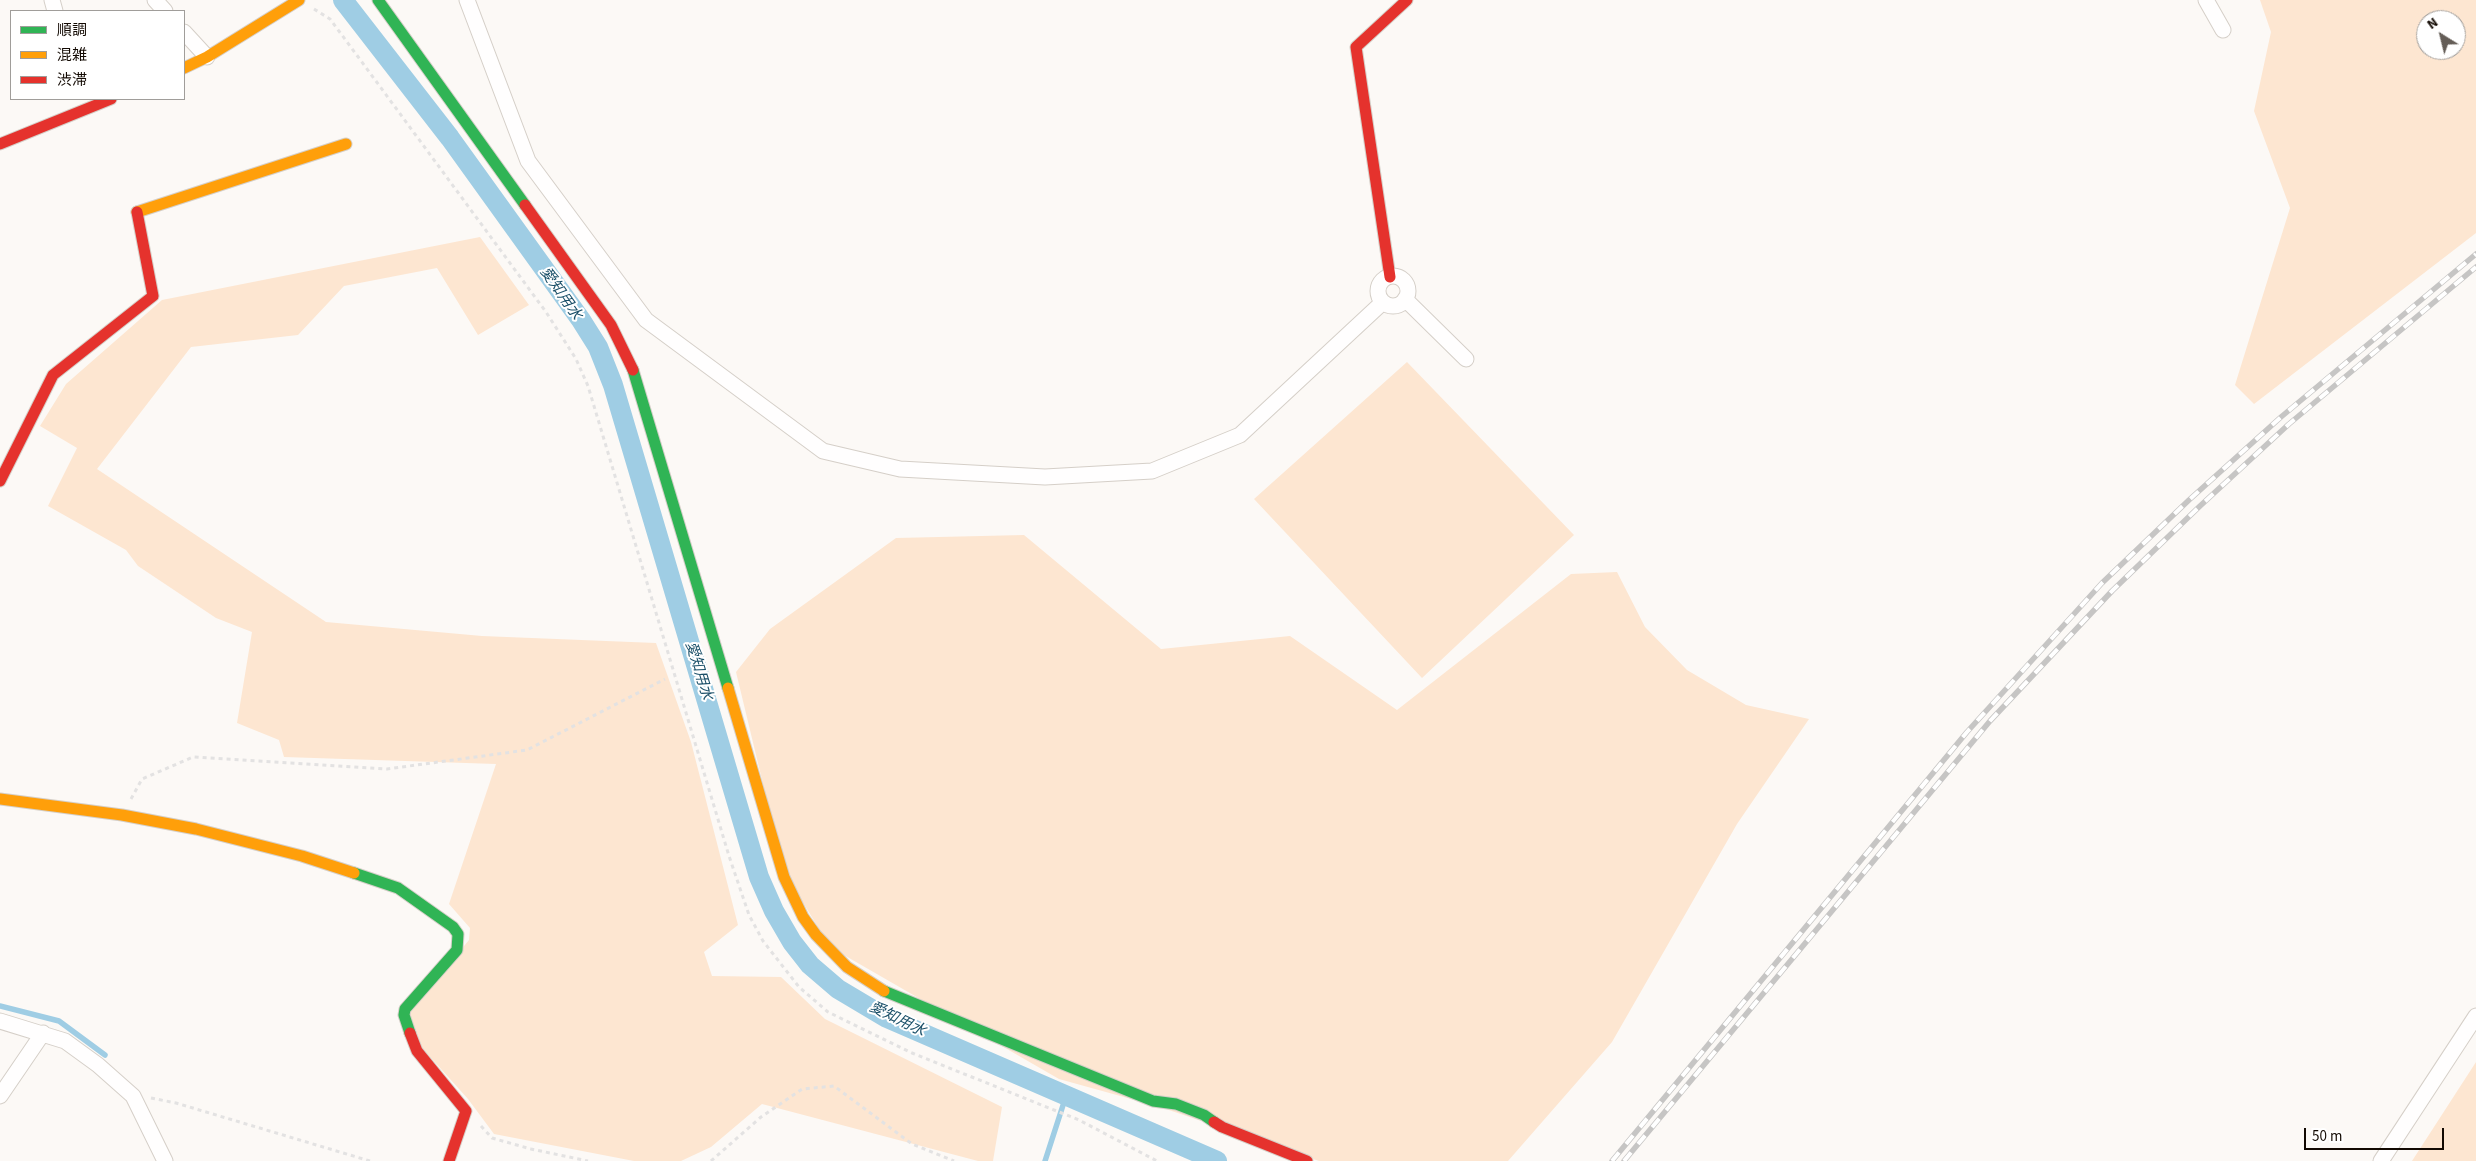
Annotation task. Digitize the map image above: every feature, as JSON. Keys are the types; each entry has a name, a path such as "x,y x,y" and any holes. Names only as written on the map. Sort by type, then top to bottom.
{"street":[{"path":"155,0 164,10"},
{"path":"378,0 606,317 622,347 634,373 784,877 803,917 816,935 847,967 872,985 888,993 1153,1101 1176,1104 1204,1115 1222,1127 1307,1161"},
{"path":"467,0 528,161 646,320 823,451 900,469 1045,477 1152,471 1240,435 1383,302"},
{"path":"1390,277 1356,47 1407,0"},
{"path":"2206,0 2223,30"},
{"path":"185,68 304,2"},
{"path":"185,33 207,57"},
{"path":"0,144 78,105 106,100"},
{"path":"0,481 53,375 153,296 136,212 346,144"},
{"path":"1390,277 1399,278 1406,284 1408,290 1405,299 1397,306 1383,302 1378,290 1382,281 1390,277"},
{"path":"1405,299 1466,359"},
{"path":"0,799 122,815 196,829 302,856 398,888 453,927 458,934 457,950 405,1009 404,1015 416,1051 466,1111 450,1161"},
{"path":"2381,1161 2476,1016"},
{"path":"0,1021 65,1041 98,1065 132,1096 165,1161"},
{"path":"0,1096 43,1033"}],"path":[{"path":"304,2 330,19 546,312 576,359 594,405 728,856 749,915 763,941 799,987 828,1012 912,1052 1079,1120 1157,1161"},
{"path":"122,815 142,779 193,758 387,769 527,750 666,680"},
{"path":"711,1161 761,1117 802,1090 834,1086 912,1144 954,1161"},
{"path":"132,1096 176,1103 370,1161"},
{"path":"466,1111 492,1138 531,1149 588,1161"}],"shaded area":[{"path":"2260,0 2476,0 2476,233 2254,404 2235,385 2290,208 2254,111 2271,32"},
{"path":"480,237 529,305 478,335 437,268 344,286 298,335 191,347 97,469 326,622 482,636 656,643 691,742 738,925 704,952 712,976 781,977 825,1019 1002,1107 993,1161 978,1161 762,1104 711,1147 681,1161 634,1161 494,1134 468,1099 423,1049 407,1015 469,940 470,928 449,904 496,764 284,757 279,740 237,723 252,632 216,618 138,566 126,550 48,506 77,448 40,426 66,384 162,300"},
{"path":"1407,362 1574,535 1422,678 1254,499"},
{"path":"1024,535 1161,649 1290,636 1397,710 1571,574 1617,572 1645,627 1687,670 1746,705 1809,719 1737,824 1612,1042 1508,1161 1319,1161 1160,1107 1059,1079 830,947 784,871 736,672 770,629 896,538"},
{"path":"2476,1062 2476,1161 2412,1161"}],"waterway":[{"name":"愛知用水","path":"343,0 450,138 581,320 598,347 613,385 759,877 774,911 792,942 810,965 838,989 885,1017 1217,1161"},
{"path":"0,1006 59,1021 105,1055"},
{"path":"1045,1161 1066,1096"}],"railway":[{"path":"1612,1161 1967,732 2102,583 2189,500 2281,417 2476,254"},
{"path":"1624,1161 1990,721 2112,591 2289,424 2476,267"}],"traffic: fast":[{"path":"378,0 525,205"},
{"path":"633,370 728,688"},
{"path":"354,873 398,888 453,927 458,934 457,950 405,1009 404,1015 410,1033"},
{"path":"884,991 1153,1101 1176,1104 1204,1115 1214,1122"}],"traffic: slow":[{"path":"185,68 207,57 299,0"},
{"path":"137,212 346,144"},
{"path":"728,688 784,877 803,917 816,935 847,967 884,991"},
{"path":"0,799 122,815 196,829 302,856 354,873"}],"traffic: jam":[{"path":"1390,277 1356,47 1407,0"},
{"path":"0,144 109,100"},
{"path":"525,205 611,325 633,370"},
{"path":"0,481 53,375 153,296 137,212"},
{"path":"410,1033 417,1051 466,1111 449,1161"},
{"path":"1214,1122 1222,1127 1307,1161"}]}
